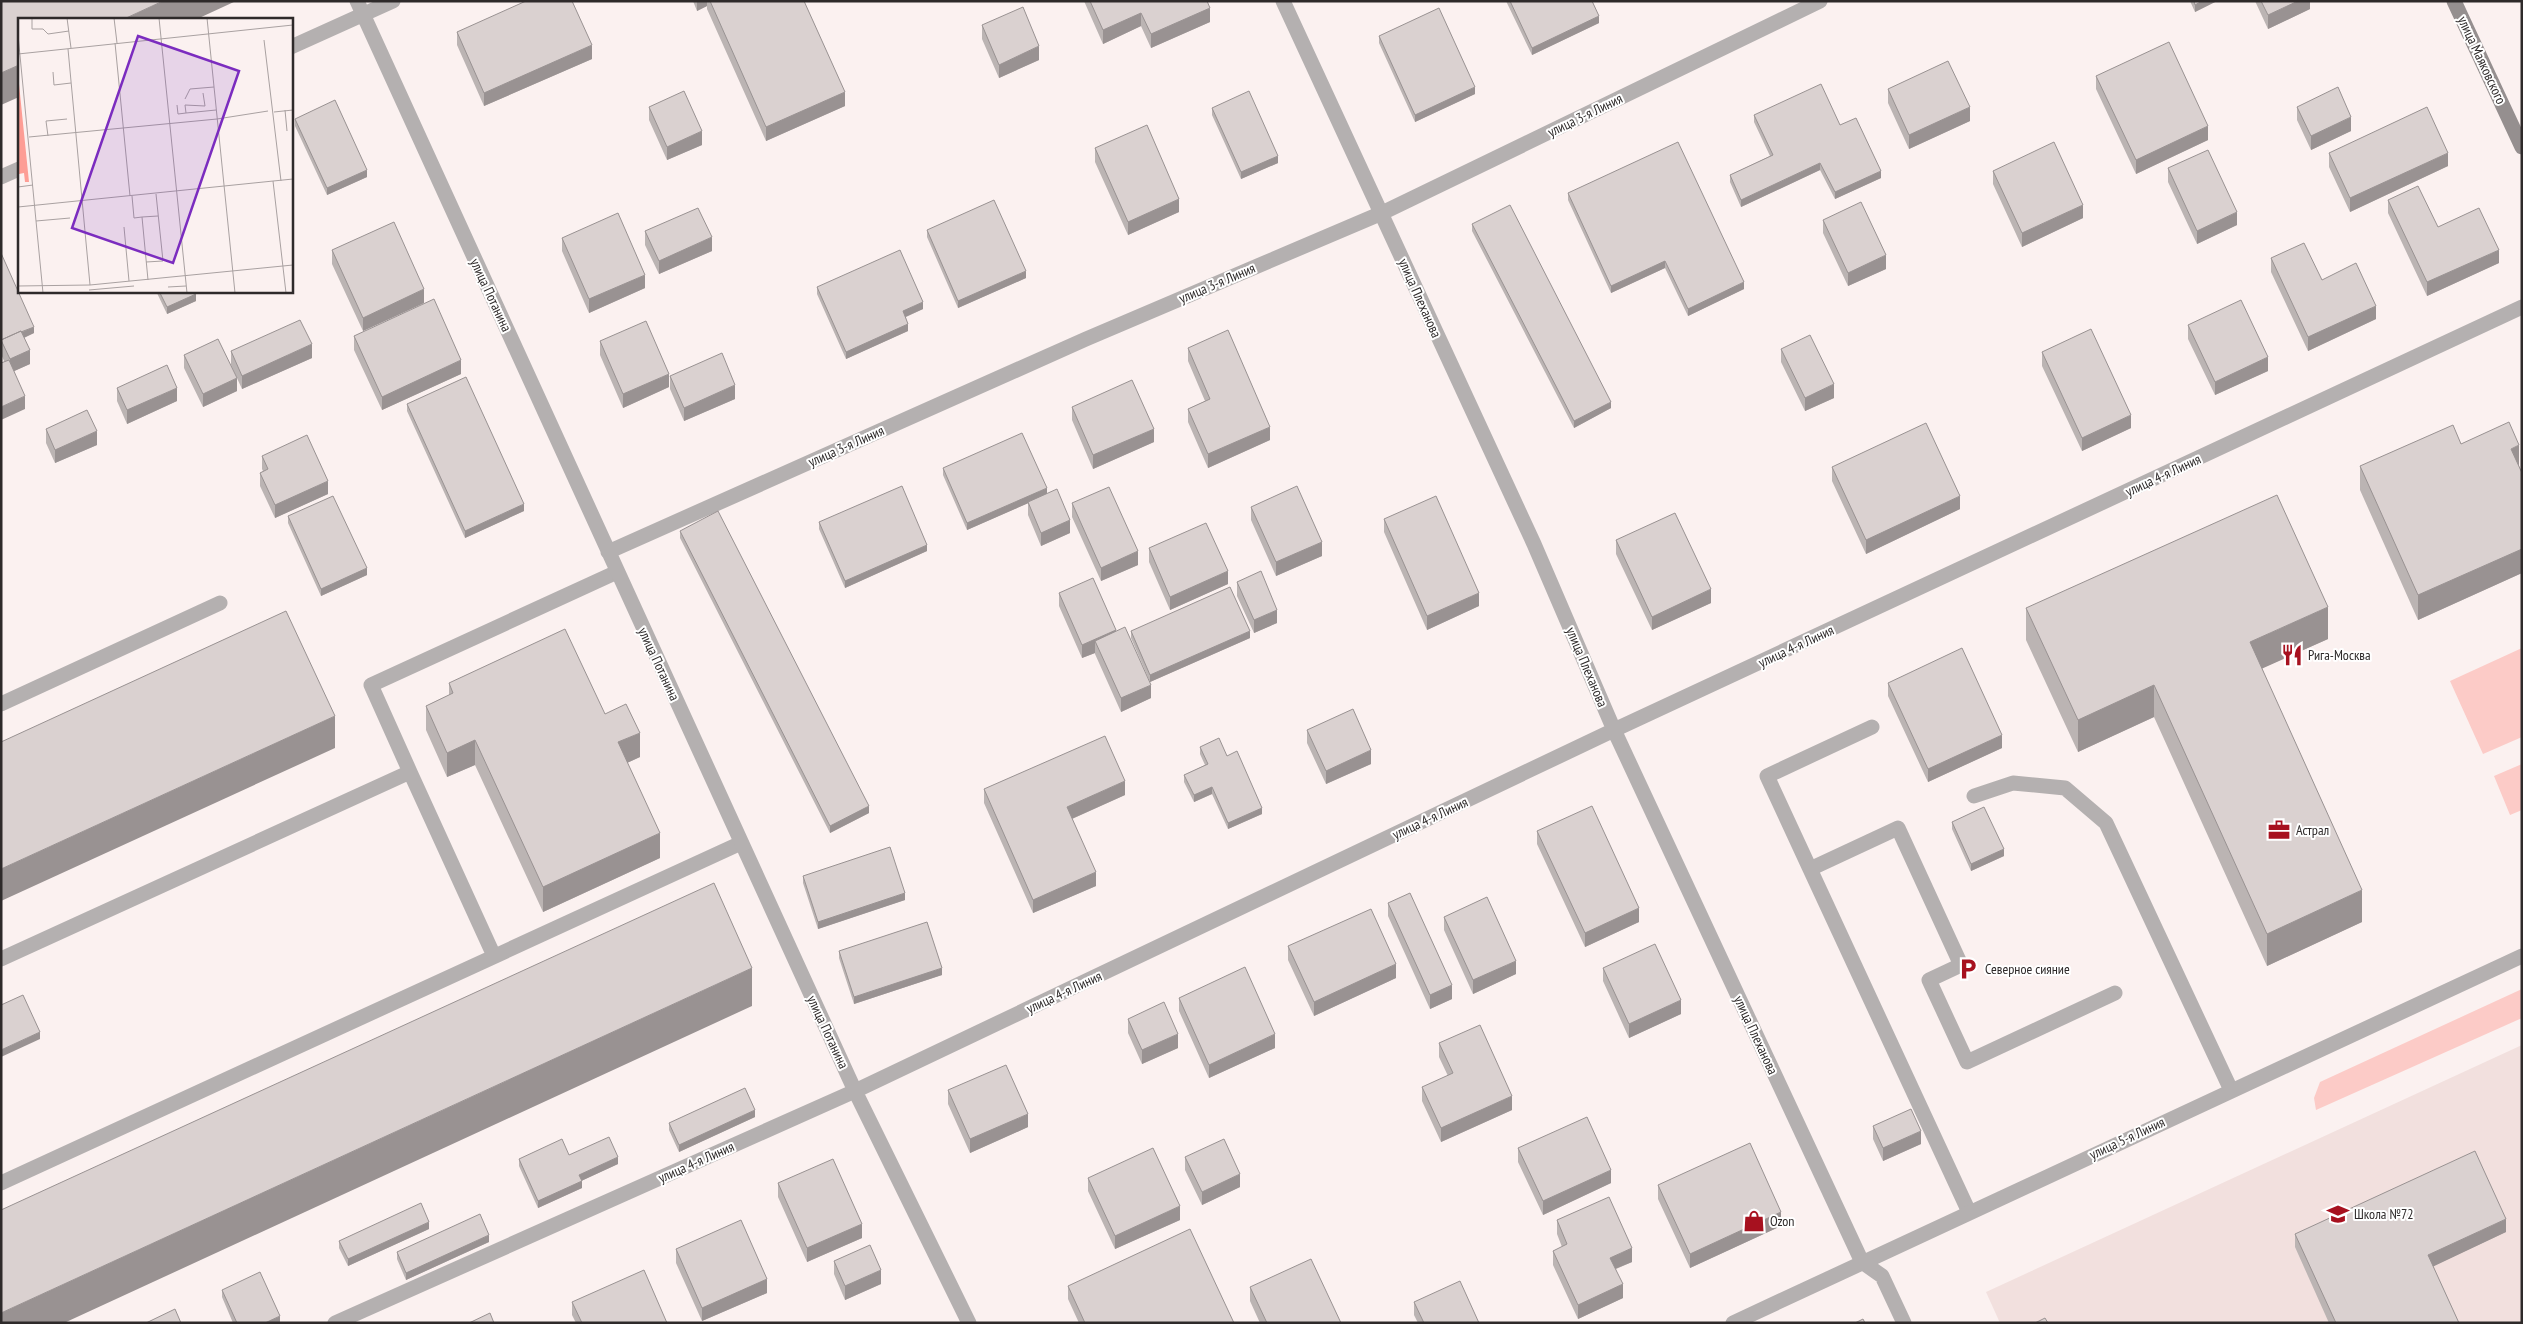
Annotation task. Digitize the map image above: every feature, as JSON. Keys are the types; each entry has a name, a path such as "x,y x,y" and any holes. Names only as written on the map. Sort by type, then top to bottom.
{"main road":[{"name":"улица Маяковского","path":"2454,1 2522,146"}],"street":[{"name":"улица Потанина","path":"357,1 855,1091 969,1323"},
{"path":"292,47 393,1"},
{"name":"улица Плеханова","path":"1283,1 1534,544 1614,730 1862,1262 1882,1276 1904,1323"},
{"name":"улица 3-я Линия","path":"608,552 1086,339 1382,213 1820,1"},
{"path":"1,176 18,169"},
{"name":"улица 4-я Линия","path":"335,1323 855,1091 1614,730 2522,308"},
{"path":"494,956 371,686 617,572"},
{"path":"1,704 220,603"},
{"path":"1872,727 1767,776 1969,1212"},
{"path":"1,959 410,772"},
{"path":"1974,796 2013,783 2065,788 2106,823 2231,1090"},
{"path":"1810,869 1898,828 1961,965 1929,980 1967,1062 2115,993"},
{"path":"1,1183 741,843"},
{"name":"улица 5-я Линия","path":"1733,1323 2522,956"}],"shaded area":[{"path":"2522,648 2522,737 2483,754 2450,681"},
{"path":"2522,764 2522,810 2510,815 2494,776"},
{"path":"2522,989 2522,1018 2316,1110 2314,1098 2320,1082"},
{"name":"Школа №72","path":"2522,1045 2522,1323 2000,1323 1986,1292"}],"building":[{"path":"1,1 163,1 126,18 18,18 18,65 1,73"},
{"path":"526,1 572,1 592,45 484,93 457,32"},
{"path":"710,1 804,1 845,92 766,127"},
{"path":"1090,1 1207,1 1210,8 1151,34 1141,13 1103,30"},
{"path":"1510,1 1592,1 1599,16 1532,48"},
{"path":"2194,1 2202,1 2195,5"},
{"path":"2261,1 2298,1 2268,15"},
{"path":"1023,7 1039,46 999,65 982,25"},
{"path":"1439,8 1475,87 1415,115 1379,36"},
{"path":"2169,42 2208,126 2136,160 2096,76"},
{"path":"1948,61 1970,107 1909,135 1888,89"},
{"path":"1821,84 1840,125 1856,118 1881,171 1835,192 1820,163 1741,200 1730,175 1773,155 1754,115"},
{"path":"2338,87 2351,117 2311,136 2297,107"},
{"path":"684,91 702,131 667,147 649,107"},
{"path":"1249,91 1278,156 1241,172 1212,108"},
{"path":"335,100 367,170 327,188 295,119"},
{"path":"2427,107 2448,153 2350,198 2329,153"},
{"path":"1147,125 1179,199 1128,222 1095,148"},
{"path":"1678,142 1744,282 1688,309 1665,261 1611,286 1568,193"},
{"path":"2054,142 2083,205 2022,233 1993,171"},
{"path":"2208,150 2237,212 2197,231 2168,168"},
{"path":"2418,186 2438,227 2479,208 2499,250 2427,282 2388,200"},
{"path":"994,200 1026,271 958,301 927,230"},
{"path":"1861,202 1886,255 1848,273 1823,220"},
{"path":"1510,205 1611,402 1574,421 1472,224"},
{"path":"698,208 712,237 659,261 645,231"},
{"path":"618,213 645,275 589,299 562,238"},
{"path":"394,222 424,289 363,318 332,250"},
{"path":"2304,243 2322,280 2356,263 2376,306 2308,337 2271,258"},
{"path":"900,250 923,302 903,311 908,324 846,352 817,287"},
{"path":"1,253 34,327 1,340"},
{"path":"160,292 195,292 196,294 167,307"},
{"path":"434,299 461,360 382,397 354,336"},
{"path":"2241,300 2268,357 2215,382 2188,325"},
{"path":"300,320 312,344 242,376 231,351"},
{"path":"646,321 669,374 623,394 600,341"},
{"path":"2091,329 2131,415 2082,438 2042,352"},
{"path":"1228,330 1270,427 1208,454 1188,409 1210,399 1188,348"},
{"path":"21,331 30,350 10,359 1,340"},
{"path":"1810,335 1834,384 1805,398 1781,349"},
{"path":"218,339 237,378 203,394 184,355"},
{"path":"722,353 735,385 684,408 670,376"},
{"path":"9,360 25,396 1,407 1,363"},
{"path":"167,365 177,388 127,410 117,388"},
{"path":"466,377 524,504 465,531 407,404"},
{"path":"1132,380 1154,429 1093,455 1072,407"},
{"path":"87,410 97,431 55,450 46,429"},
{"path":"2509,422 2519,445 2511,449 2522,473 2522,549 2418,595 2360,466 2453,425 2461,444"},
{"path":"1926,423 1960,496 1866,540 1832,467"},
{"path":"1022,433 1047,488 967,523 943,468"},
{"path":"307,435 328,481 275,505 260,473 268,469 262,456"},
{"path":"902,486 927,545 845,581 819,522"},
{"path":"1297,486 1322,542 1276,562 1251,507"},
{"path":"1109,487 1138,551 1101,568 1072,503"},
{"path":"1057,489 1070,520 1041,533 1028,502"},
{"path":"2277,495 2328,607 2250,642 2362,890 2267,934 2154,685 2078,720 2026,608"},
{"path":"333,496 367,568 321,589 288,516"},
{"path":"1436,496 1479,593 1427,616 1384,519"},
{"path":"718,511 869,806 830,826 680,531"},
{"path":"1675,513 1711,589 1652,617 1616,540"},
{"path":"1206,523 1228,571 1170,597 1149,548"},
{"path":"1261,571 1277,610 1254,620 1237,582"},
{"path":"1093,578 1116,630 1082,645 1059,593"},
{"path":"1230,587 1250,631 1150,675 1131,631"},
{"path":"286,611 335,716 1,869 1,742"},
{"path":"1125,627 1151,685 1121,698 1095,641"},
{"path":"565,629 605,714 626,704 640,733 618,742 660,833 543,887 475,740 447,753 426,706 453,693 449,683"},
{"path":"1962,648 2002,735 1928,769 1888,683"},
{"path":"1353,709 1371,750 1326,771 1307,730"},
{"path":"1105,736 1125,781 1067,807 1096,872 1033,900 984,789"},
{"path":"1219,738 1227,756 1237,751 1262,808 1228,823 1212,787 1194,795 1184,775 1208,764 1200,747"},
{"path":"1592,806 1639,908 1585,933 1537,831"},
{"path":"1984,807 2004,849 1971,864 1952,822"},
{"path":"890,847 905,893 818,922 803,876"},
{"path":"714,883 752,968 1,1313 1,1210"},
{"path":"1410,893 1452,985 1430,995 1388,903"},
{"path":"1487,897 1516,961 1473,980 1444,917"},
{"path":"1371,909 1396,964 1314,1002 1288,946"},
{"path":"927,922 942,968 854,997 839,951"},
{"path":"1655,944 1681,1000 1629,1024 1603,968"},
{"path":"1245,967 1275,1034 1209,1065 1179,998"},
{"path":"23,995 40,1032 1,1050 1,1005"},
{"path":"1164,1002 1178,1034 1142,1050 1128,1019"},
{"path":"1480,1025 1512,1096 1441,1128 1422,1087 1453,1073 1439,1043"},
{"path":"1006,1065 1028,1114 970,1139 948,1090"},
{"path":"745,1088 755,1110 679,1145 669,1123"},
{"path":"1911,1109 1921,1131 1883,1148 1873,1126"},
{"path":"1587,1117 1611,1170 1543,1201 1518,1148"},
{"path":"609,1137 618,1157 579,1175 582,1181 538,1201 519,1159 562,1139 569,1155"},
{"path":"1224,1139 1240,1174 1202,1192 1185,1157"},
{"path":"1750,1143 1781,1212 1690,1254 1658,1185"},
{"path":"1153,1148 1180,1206 1115,1236 1088,1178"},
{"path":"2475,1151 2506,1219 2428,1255 2459,1323 2336,1323 2295,1234"},
{"path":"833,1159 862,1224 807,1248 778,1183"},
{"path":"1609,1197 1632,1248 1610,1258 1623,1284 1578,1305 1553,1251 1567,1244 1557,1220"},
{"path":"421,1203 429,1222 348,1259 339,1241"},
{"path":"480,1214 489,1235 406,1273 397,1252"},
{"path":"741,1220 767,1279 702,1308 676,1249"},
{"path":"1190,1229 1234,1323 1085,1323 1068,1286"},
{"path":"870,1245 881,1270 845,1286 834,1261"},
{"path":"1311,1259 1341,1323 1267,1323 1250,1287"},
{"path":"644,1270 667,1323 582,1323 572,1302"},
{"path":"260,1272 280,1316 265,1323 237,1323 222,1290"},
{"path":"1460,1281 1479,1323 1424,1323 1414,1302"},
{"path":"175,1309 181,1323 146,1323"},
{"path":"490,1313 494,1323 469,1323"},
{"path":"2045,1318 2048,1323 2035,1323"},
{"path":"1863,1319 1865,1323 1855,1323"}],"place":[{"name":"Рига-Москва","path":"2292,655"},
{"name":"Астрал","path":"2279,830"},
{"name":"Северное сияние","path":"1968,969"},
{"name":"Школа №72","path":"2338,1214"},
{"name":"Ozon","path":"1754,1221"}]}
